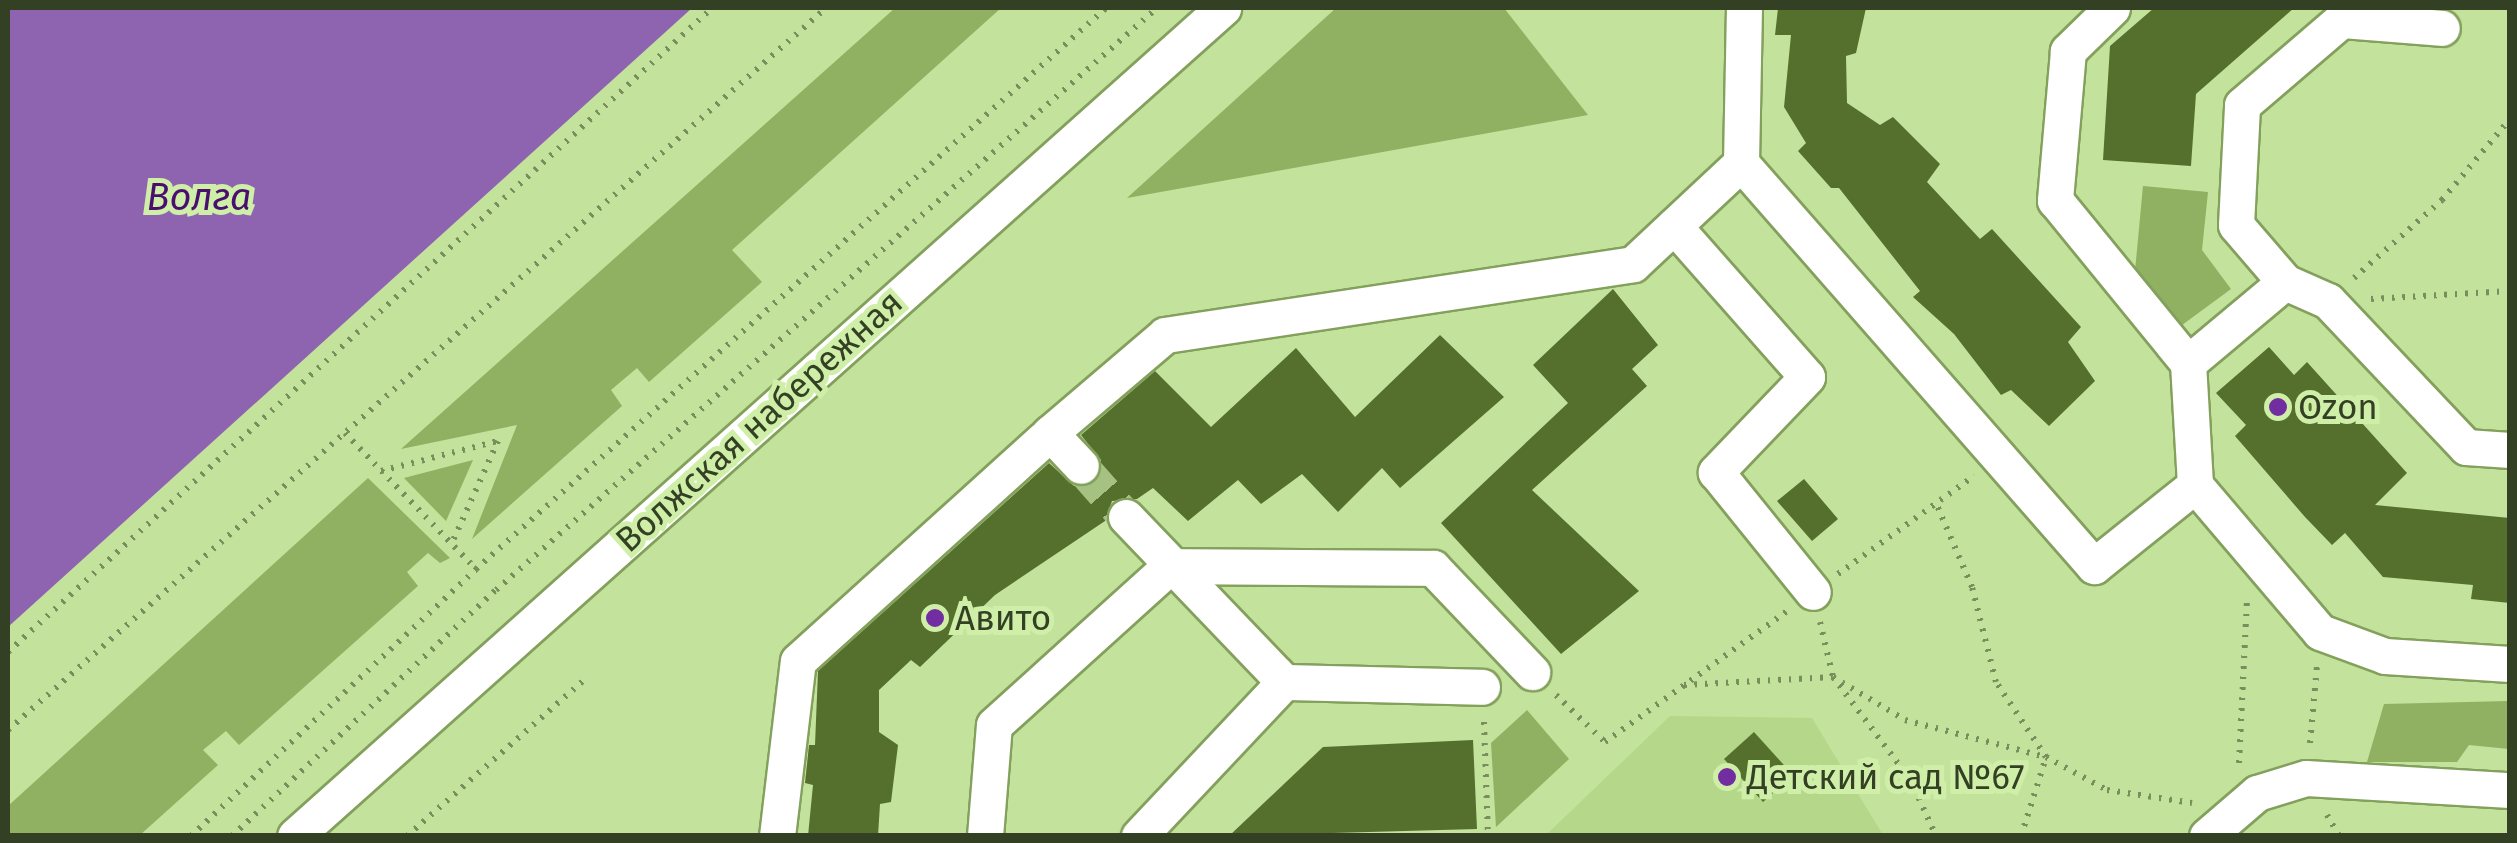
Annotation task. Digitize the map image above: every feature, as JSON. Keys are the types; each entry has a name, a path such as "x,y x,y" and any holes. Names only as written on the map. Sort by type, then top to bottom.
{"street":[{"name":"Волжская набережная","path":"296,836 1223,8"},
{"path":"1744,8 1740,163 2094,566 2195,485"},
{"path":"2112,8 2068,51 2056,200 2188,363 2195,485 2320,632 2385,656 2510,664"},
{"path":"2442,28 2341,20 2242,105 2236,224 2284,282 2328,301 2466,448 2510,450"},
{"path":"777,836 798,661 1165,335 1634,264 1740,163"},
{"path":"1674,226 1808,377 1716,472 1813,592"},
{"path":"2188,363 2284,282"},
{"path":"1050,434 1081,466"},
{"path":"1126,517 1284,682 1487,699"},
{"path":"985,836 994,726 1170,566 1434,568 1532,672"},
{"path":"1139,836 1284,682"},
{"path":"2207,836 2257,793 2306,778 2510,790"}],"path":[{"path":"8,652 712,8"},
{"path":"8,730 826,8"},
{"path":"191,836 476,569 1106,8"},
{"path":"232,836 496,590 1157,8"},
{"path":"2328,301 2442,200 2510,119"},
{"path":"2328,301 2510,291"},
{"path":"344,433 476,569"},
{"path":"382,471 498,441 452,542"},
{"path":"1532,672 1605,742 2001,457"},
{"path":"1936,504 1972,587 1996,682 2046,757"},
{"path":"1684,685 1833,676 1904,720 2046,757 2106,790 2237,810 2249,549"},
{"path":"1813,592 1833,676 1910,779 1936,836"},
{"path":"2320,632 2306,778 2339,836"},
{"path":"407,836 586,678"},
{"path":"1487,699 1484,720 1488,836"},
{"path":"2021,836 2046,757"}],"shaded area":[{"path":"895,8 1001,8 732,250 762,282 649,382 637,368 611,390 622,406 472,539 517,425 401,449"},
{"path":"1336,8 1504,8 1588,115 1127,198"},
{"path":"2143,186 2208,192 2202,250 2231,289 2178,328 2135,271"},
{"path":"473,460 446,521 404,478"},
{"path":"368,478 450,558 440,563 428,553 407,572 418,586 239,745 226,731 203,750 218,765 140,835 8,835 8,806"},
{"path":"2509,701 2509,749 2469,745 2457,762 2367,762 2384,704"},
{"path":"1527,710 1569,759 1496,827 1491,743"},
{"name":"Детский сад №67","path":"1670,716 1812,718 1883,835 1545,836"}],"water":[{"name":"Волга","path":"8,8 692,8 8,627"}],"building":[{"path":"1778,8 1866,8 1856,53 1846,56 1847,103 1880,125 1893,117 1940,164 1927,182 1980,239 1992,229 2081,327 2068,342 2095,381 2049,426 2011,390 2001,395 1954,334 1913,297 1920,291 1839,188 1831,188 1798,151 1806,143 1784,107 1791,35 1775,35"},
{"path":"2154,8 2294,8 2196,94 2191,166 2103,160 2110,46"},
{"path":"1613,289 1658,345 1632,369 1647,386 1532,490 1639,591 1561,654 1441,523 1568,403 1533,365"},
{"path":"1440,335 1504,397 1400,488 1382,468 1338,512 1302,474 1261,504 1238,480 1188,521 1153,488 1137,499 1112,501 1105,521 995,595 920,667 911,660 879,690 879,732 898,745 891,802 880,804 878,836 808,836 813,785 805,783 809,745 815,745 818,671 1049,463 1074,486 1095,482 1101,460 1081,435 1155,371 1211,427 1296,348 1355,417"},
{"path":"2269,347 2294,375 2307,362 2407,473 2375,505 2510,518 2510,603 2471,599 2473,585 2383,577 2345,533 2332,545 2305,517 2235,436 2246,425 2216,393"},
{"path":"1804,479 1838,519 1812,541 1777,501"},
{"path":"1754,732 1793,775 1763,802 1724,759"},
{"path":"1473,740 1477,829 1229,836 1323,747"}],"tunnel":[{"path":"1081,466 1126,517"}],"place":[{"name":"Ozon","path":"2278,407"},
{"name":"Авито","path":"935,618"},
{"name":"Детский сад №67","path":"1727,777"}]}
